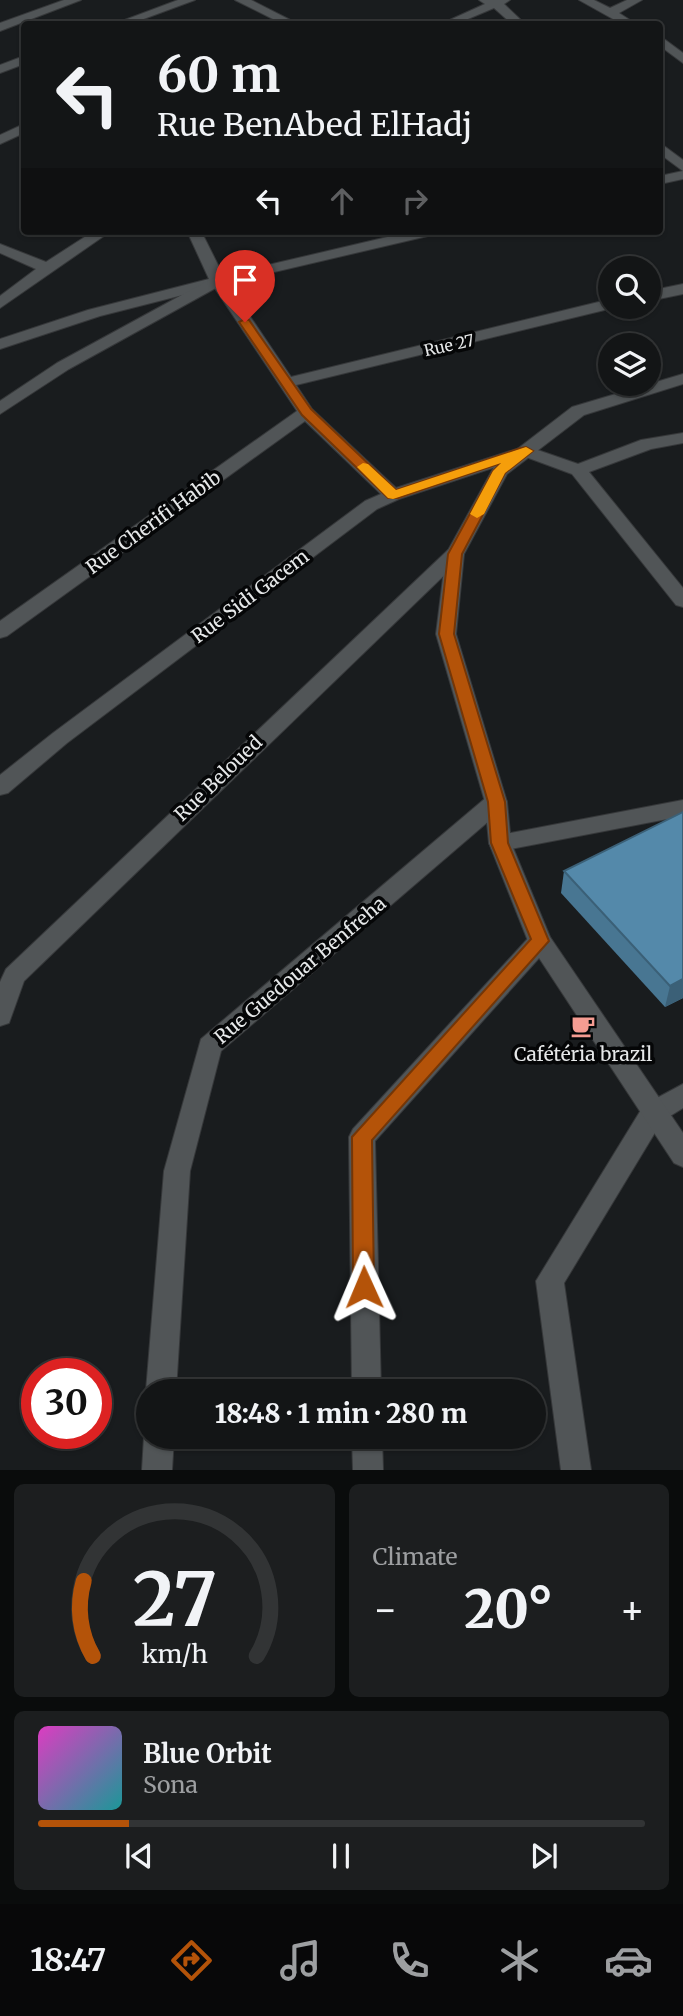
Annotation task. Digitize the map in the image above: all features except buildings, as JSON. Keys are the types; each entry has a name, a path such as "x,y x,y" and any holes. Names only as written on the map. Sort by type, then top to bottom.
{"street":[{"path":"0,27 75,0"},
{"path":"142,21 189,0"},
{"path":"241,0 286,21"},
{"path":"585,0 623,21"},
{"path":"608,14 636,0"},
{"path":"453,21 495,1 516,21"},
{"path":"663,42 683,59"},
{"path":"0,69 21,61"},
{"path":"0,140 21,130"},
{"path":"663,150 683,167"},
{"path":"663,179 683,175"},
{"path":"0,303 98,235"},
{"path":"196,235 218,281 306,412 393,495"},
{"path":"0,344 93,313 415,235"},
{"path":"0,248 47,268"},
{"path":"0,409 63,366 218,281"},
{"path":"661,294 683,289"},
{"name":"Rue 27","path":"286,383 598,307"},
{"path":"683,379 578,411 500,471 455,554 446,634 496,802 500,843 540,941 683,1155"},
{"name":"Rue Cherifi Habib","path":"0,631 306,412"},
{"path":"578,470 647,443 683,438"},
{"path":"526,451 578,470 683,601"},
{"name":"Rue Sidi Gacem","path":"0,788 71,730 371,505 393,495 526,451"},
{"name":"Rue Beloued","path":"0,1016 14,976 231,765 455,554"},
{"name":"Rue Guedouar Benfreha","path":"162,1379 177,1171 210,1046 496,802"},
{"path":"500,843 683,808"},
{"path":"366,1379 362,1137 540,941"},
{"path":"576,1470 550,1282 653,1113 683,1095"},
{"path":"157,1470 158,1449"},
{"path":"367,1449 368,1470"}],"slow traffic":[{"path":"363,467 393,495 526,451 500,471 477,514"}],"place":[{"name":"Cafétéria brazil","path":"583,1026"}],"route":[{"path":"245,322 306,412 393,495 526,451 500,471 455,554 446,634 496,802 500,843 540,941 362,1137 364,1287"}]}
